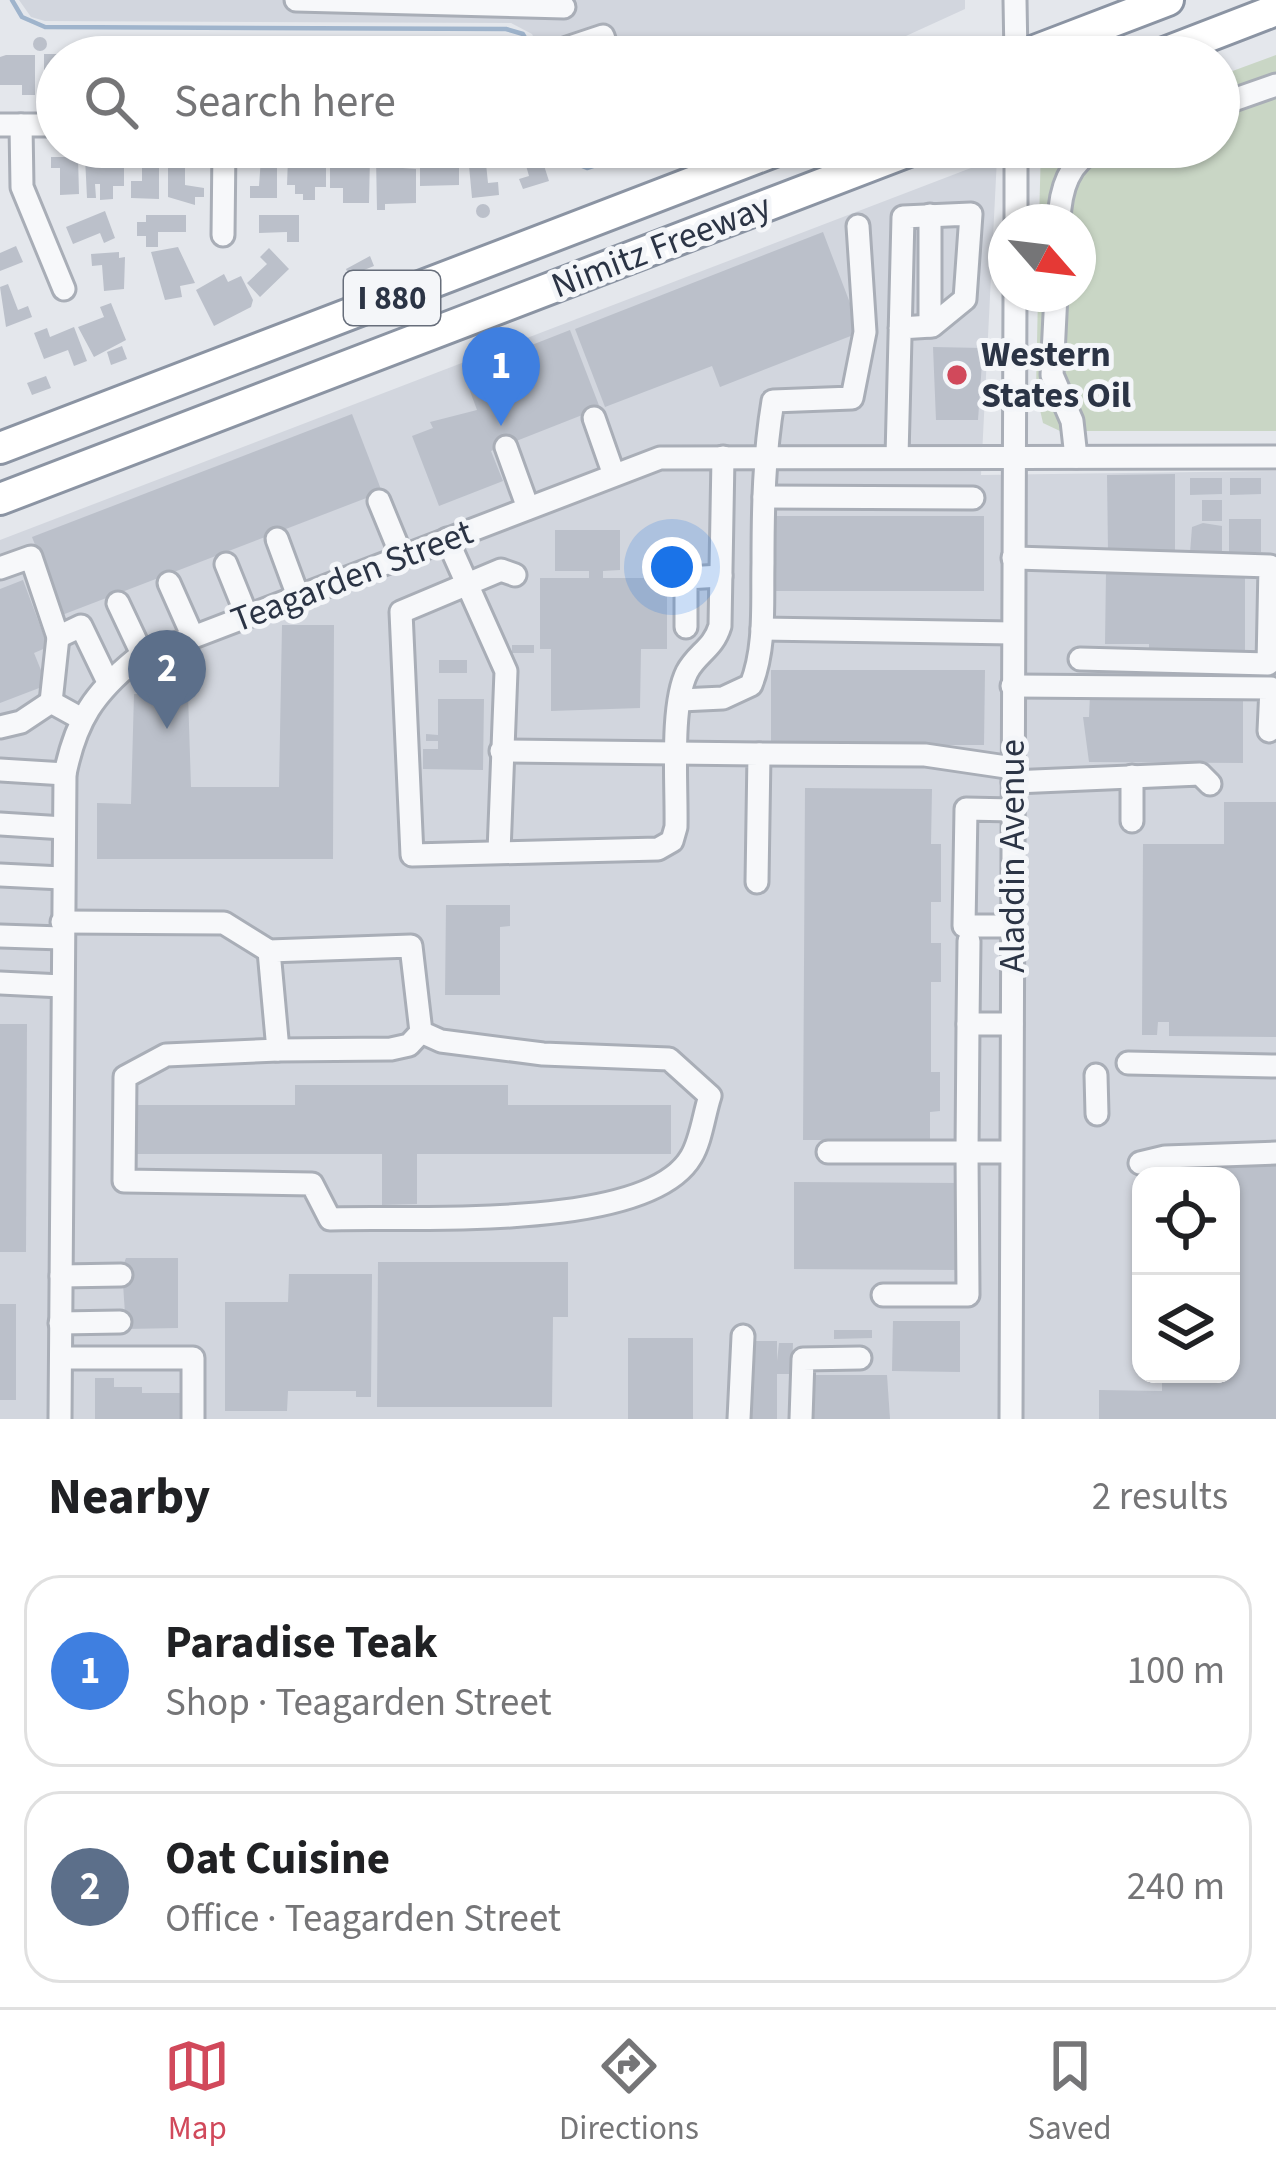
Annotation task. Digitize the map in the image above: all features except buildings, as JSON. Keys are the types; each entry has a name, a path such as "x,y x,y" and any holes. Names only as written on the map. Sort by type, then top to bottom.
{"highway":[{"path":"1073,36 1168,0"},
{"path":"1209,36 1276,10"},
{"name":"Nimitz Freeway","path":"0,448 730,168"},
{"name":"Nimitz Freeway","path":"0,500 864,168"}],"street":[{"path":"296,0 564,4 567,36"},
{"path":"1016,0 1017,36"},
{"path":"1240,98 1276,85"},
{"path":"10,125 22,187 64,289"},
{"path":"224,168 224,235"},
{"path":"1016,168 1016,204"},
{"path":"1062,204 1073,168"},
{"path":"900,328 930,326 965,299 970,214 903,217 900,328 905,457 912,498"},
{"path":"930,215 930,326"},
{"path":"681,700 723,698 751,685 762,628 764,457 773,401 852,398 865,332 858,226"},
{"name":"Aladdin Avenue","path":"1011,1419 1015,312"},
{"path":"1055,312 1052,375 1072,421 1076,457"},
{"path":"594,418 614,475"},
{"path":"506,447 528,508"},
{"name":"Teagarden Street","path":"60,1419 65,774 80,718 108,682 143,656 298,596 351,565 402,557 434,537 528,508 569,482 614,475 660,458 1276,457"},
{"path":"515,574 501,569 401,612 412,855 658,849 672,842 681,700 688,670 714,646 721,576 723,458"},
{"path":"764,497 974,498"},
{"path":"379,501 402,557"},
{"path":"434,537 465,585 506,670 499,852"},
{"path":"278,539 298,596"},
{"path":"0,568 31,557 58,637 51,702"},
{"path":"1013,558 1270,566 1268,664 1081,659"},
{"path":"226,564 247,616"},
{"path":"686,627 686,578 721,576"},
{"path":"170,583 194,638"},
{"path":"118,603 143,656"},
{"path":"58,637 81,626 108,682"},
{"path":"762,628 1012,633"},
{"path":"1012,686 1271,688 1269,731"},
{"path":"51,702 80,718"},
{"path":"0,727 21,722 51,702"},
{"path":"502,751 926,754 1013,774 1059,778 1200,774 1210,784"},
{"path":"757,882 759,754"},
{"path":"0,770 65,774"},
{"path":"1132,776 1132,821"},
{"path":"1012,926 964,926 966,809 1013,810"},
{"path":"0,824 64,828"},
{"path":"0,875 62,878"},
{"path":"0,936 224,923 269,951 411,946 421,1032 409,1045 166,1055 125,1077 124,1181 312,1184 329,1219 568,1212 592,1211 647,1193 691,1159 710,1096 669,1060 542,1054 441,1041 421,1032"},
{"path":"884,1295 968,1295 969,941"},
{"path":"269,951 278,1050"},
{"path":"0,983 62,986"},
{"path":"968,1024 1012,1024"},
{"path":"1128,1063 1276,1066"},
{"path":"1096,1075 1097,1114"},
{"path":"828,1152 1011,1152"},
{"path":"1140,1163 1165,1157 1276,1154"},
{"path":"968,1246 1011,1248"},
{"path":"61,1276 122,1275"},
{"path":"60,1323 120,1322"},
{"path":"740,1419 743,1336"},
{"path":"61,1358 193,1358 193,1419"},
{"path":"802,1419 803,1359 860,1358"}],"shaded area":[{"path":"19,0 965,0 965,9 906,36 533,36 511,23 45,21 31,17"},
{"path":"971,168 996,168 995,204 988,204 989,312 981,475 1276,471 1276,1419 0,1419 0,540"}],"green space":[{"path":"1276,55 1276,431 1060,431 1043,423 1036,392 1038,312 1096,312 1096,204 1039,204 1040,168 1240,168 1240,68"}],"waterway":[{"path":"12,0 22,17 45,27 506,29 524,36"}],"place":[{"name":"Western States Oil","path":"957,375"},
{"name":"Paradise Teak","path":"501,426"},
{"name":"Oat Cuisine","path":"167,729"}]}
